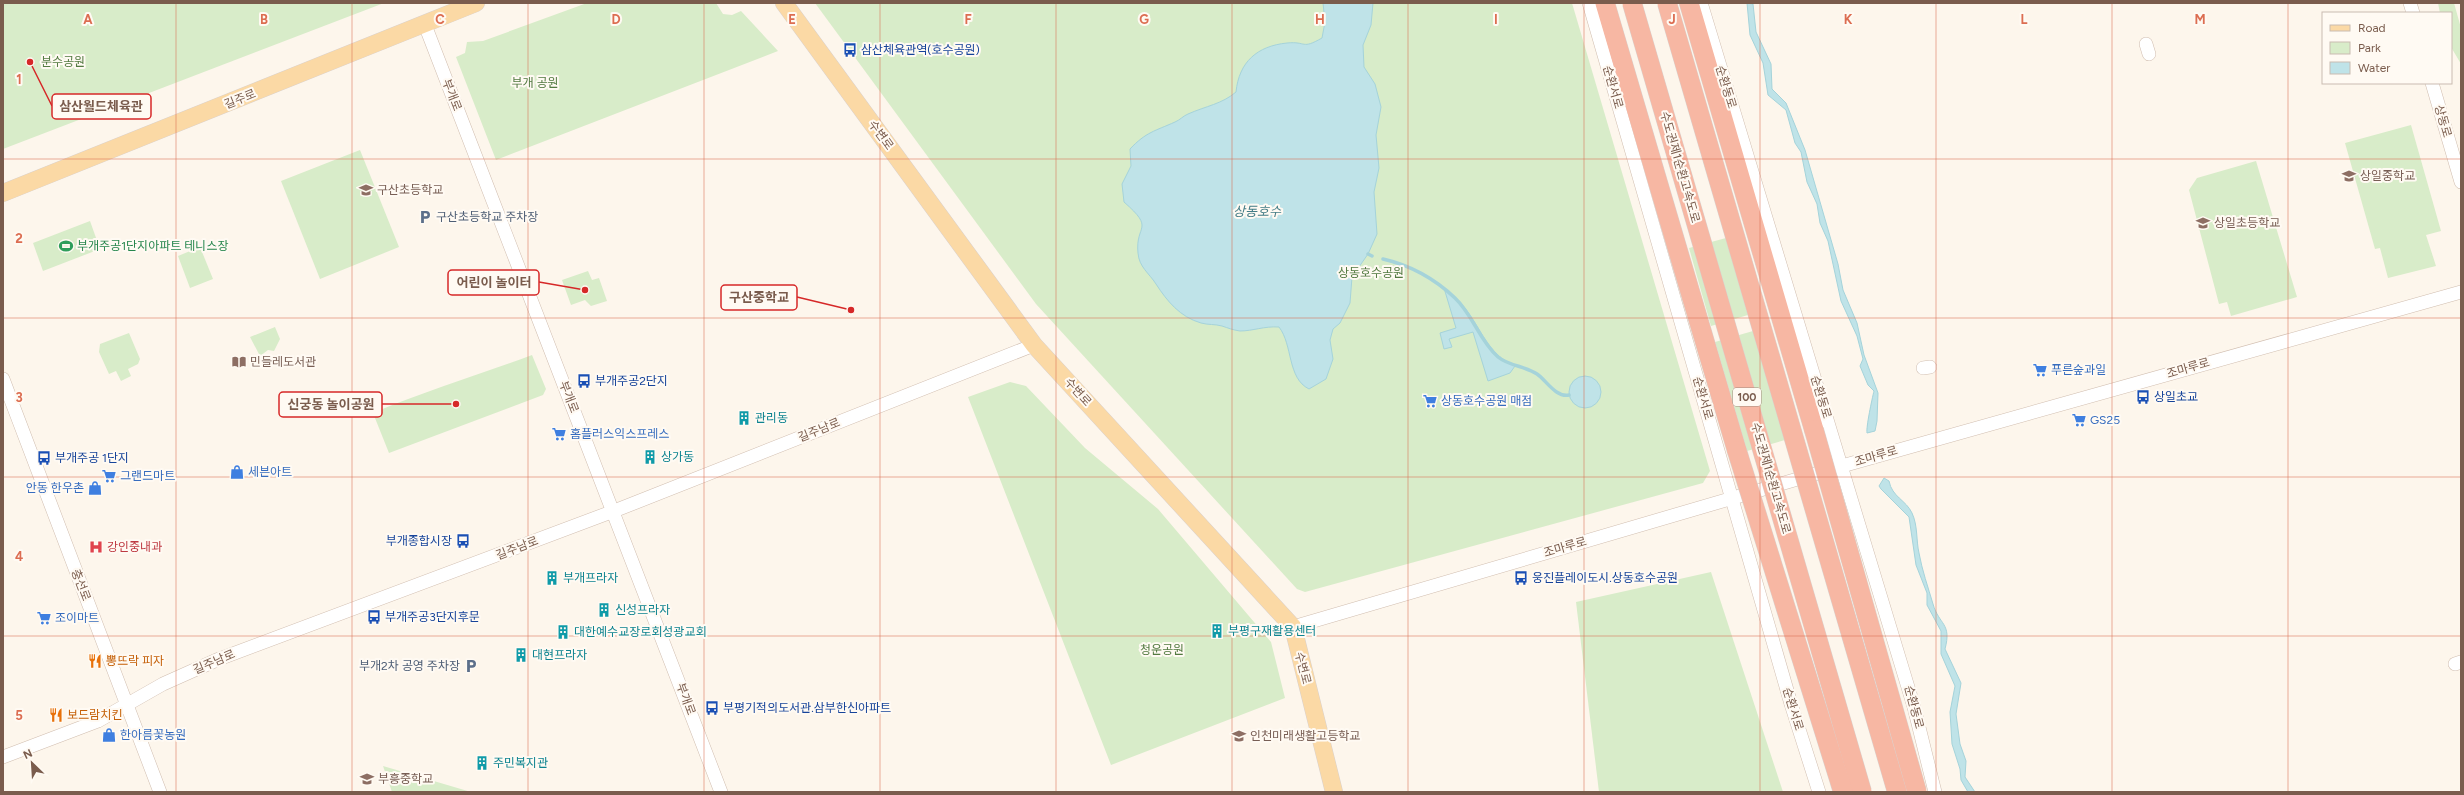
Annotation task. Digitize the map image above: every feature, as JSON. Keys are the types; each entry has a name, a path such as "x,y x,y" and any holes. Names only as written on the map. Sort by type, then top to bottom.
{"highway":[{"path":"1605,3 1764,543 1843,792"},
{"name":"수도권제1순환고속도로","path":"1632,3 1862,792"},
{"name":"100","path":"1667,3 1897,792"},
{"path":"1689,3 1840,518 1917,792"}],"main road":[{"name":"길주로","path":"3,193 425,25 476,3"},
{"name":"수변로","path":"784,3 1034,345 1293,627 1334,792"}],"street":[{"name":"순환서로","path":"1589,3 1733,498 1791,704 1819,792"},
{"name":"순환동로","path":"1701,3 1914,707 1935,792"},
{"name":"부개로","path":"425,25 614,511 720,792"},
{"name":"상동로","path":"2432,84 2461,182"},
{"name":"조마루로","path":"1293,627 1842,466 2461,292"},
{"name":"길주남로","path":"3,757 98,721 163,684 219,659 614,511 1034,345"},
{"name":"충선로","path":"3,379 126,706 160,792"}],"green space":[{"name":"분수공원","path":"3,3 384,3 3,149"},
{"name":"부개 공원","path":"587,3 716,3 723,14 732,15 741,11 778,51 496,160 456,57 465,53 467,42 483,41"},
{"name":"상동호수공원","path":"815,3 1572,3 1710,471 1703,483 1305,592 1297,589 1036,304"},
{"path":"2438,3 2454,3 2461,28 2461,64 2452,49 2452,12 2440,12"},
{"path":"2411,125 2441,231 2426,235 2436,266 2388,278 2380,248 2375,249 2345,143"},
{"path":"360,150 399,247 320,279 281,181"},
{"path":"2256,161 2297,297 2231,316 2227,302 2219,304 2189,190 2197,178"},
{"name":"부개주공1단지아파트 테니스장","path":"90,221 100,249 43,271 33,243"},
{"path":"1726,238 1748,315 1711,326 1689,248"},
{"path":"200,247 213,279 190,288 178,256"},
{"path":"588,271 592,280 599,278 607,301 591,306 585,300 571,305 562,280"},
{"path":"275,327 280,339 274,351 268,350 260,356 250,337"},
{"path":"1753,331 1785,440 1747,451 1715,342"},
{"path":"129,333 140,359 138,364 128,369 131,376 121,381 116,371 109,374 99,352 100,344"},
{"path":"532,355 546,389 543,395 389,453 373,413 412,397"},
{"name":"청운공원","path":"1010,382 1026,386 1085,448 1158,509 1271,642 1285,698 1111,765 968,397"},
{"path":"1711,572 1783,792 1599,792 1576,602"},
{"path":"383,766 471,792 392,792"}],"water":[{"name":"상동호수","path":"1323,3 1373,3 1371,25 1363,45 1364,67 1375,84 1381,107 1376,135 1379,168 1374,192 1377,234 1368,254 1352,277 1350,303 1340,323 1333,329 1330,340 1333,359 1326,379 1309,389 1302,384 1297,377 1283,334 1279,327 1240,331 1233,330 1219,325 1204,324 1193,320 1180,313 1175,308 1140,262 1138,244 1142,223 1134,211 1124,202 1122,184 1131,166 1130,149 1136,143 1151,132 1231,96 1236,92 1241,72 1251,57 1258,52 1276,45 1287,43 1310,44 1322,38 1325,22"},
{"path":"1747,3 1753,4 1756,32 1771,64 1772,89 1786,103 1805,150 1838,264 1843,290 1857,323 1864,355 1878,393 1877,421 1875,431 1867,433 1868,419 1874,391 1868,385 1860,366 1863,359 1857,336 1841,301 1828,241 1820,223 1817,204 1807,182 1801,152 1795,143 1786,110 1768,95 1763,63 1750,35"},
{"path":"1444,288 1464,307 1491,348 1506,361 1515,366 1510,373 1488,381 1473,332 1449,339 1452,347 1444,349 1440,333 1456,328"},
{"path":"1582,376 1588,376 1597,380 1601,392 1597,404 1588,408 1582,408 1573,404 1569,395 1569,389 1573,380"},
{"path":"1884,478 1889,481 1893,491 1906,505 1914,518 1917,543 1925,578 1933,604 1946,629 1947,640 1945,649 1961,683 1956,714 1960,744 1966,761 1965,777 1975,792 1968,792 1961,780 1960,769 1952,744 1950,712 1955,686 1941,654 1941,631 1927,605 1927,593 1916,565 1909,517 1879,486"}],"waterway":[{"path":"1368,254 1372,256"},
{"path":"1383,259 1412,269 1439,285 1455,298 1467,312 1486,343 1498,357 1502,360 1532,371 1560,394 1569,395"}],"place":[{"name":"삼산체육관역(호수공원)","path":"850,50"},
{"name":"삼산월드체육관","path":"30,62"},
{"name":"상일중학교","path":"2349,176"},
{"name":"구산초등학교","path":"366,190"},
{"name":"구산초등학교 주차장","path":"425,217"},
{"name":"상일초등학교","path":"2203,223"},
{"name":"부개주공1단지아파트 테니스장","path":"66,246"},
{"name":"어린이 놀이터","path":"585,290"},
{"name":"구산중학교","path":"851,310"},
{"name":"민들레도서관","path":"239,362"},
{"name":"푸른숲과일","path":"2040,370"},
{"name":"부개주공2단지","path":"584,381"},
{"name":"상일초교","path":"2143,397"},
{"name":"상동호수공원 매점","path":"1430,401"},
{"name":"신궁동 놀이공원","path":"456,404"},
{"name":"관리동","path":"744,418"},
{"name":"GS25","path":"2079,420"},
{"name":"홈플러스익스프레스","path":"559,434"},
{"name":"상가동","path":"650,457"},
{"name":"부개주공 1단지","path":"44,458"},
{"name":"세븐아트","path":"237,472"},
{"name":"그랜드마트","path":"109,476"},
{"name":"안동 한우촌","path":"95,488"},
{"name":"부개종합시장","path":"463,541"},
{"name":"강인중내과","path":"96,547"},
{"name":"부개프라자","path":"552,578"},
{"name":"웅진플레이도시.상동호수공원","path":"1521,578"},
{"name":"신성프라자","path":"604,610"},
{"name":"부개주공3단지후문","path":"374,617"},
{"name":"조이마트","path":"44,618"},
{"name":"부평구재활용센터","path":"1217,631"},
{"name":"대한예수교장로회성광교회","path":"563,632"},
{"name":"대현프라자","path":"521,655"},
{"name":"뽕뜨락 피자","path":"95,661"},
{"name":"부개2차 공영 주차장","path":"471,666"},
{"name":"부평기적의도서관.삼부한신아파트","path":"712,708"},
{"name":"보드람치킨","path":"56,715"},
{"name":"한아름꽃농원","path":"109,735"},
{"name":"인천미래생활고등학교","path":"1239,736"},
{"name":"주민복지관","path":"482,763"},
{"name":"부흥중학교","path":"367,779"}]}
